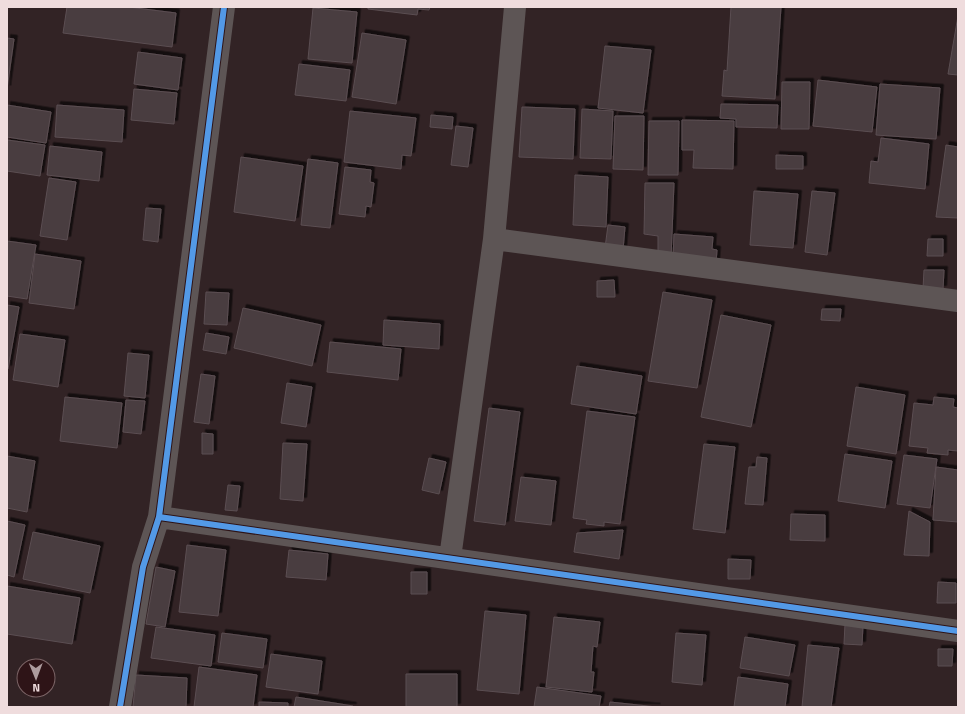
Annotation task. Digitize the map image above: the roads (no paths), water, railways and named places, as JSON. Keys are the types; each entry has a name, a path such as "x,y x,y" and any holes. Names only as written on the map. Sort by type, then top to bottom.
{"street":[{"path":"120,707 143,567 158,517 224,7"},
{"path":"450,558 494,239 515,7"},
{"path":"494,239 958,301"},
{"path":"158,517 958,631"}]}
